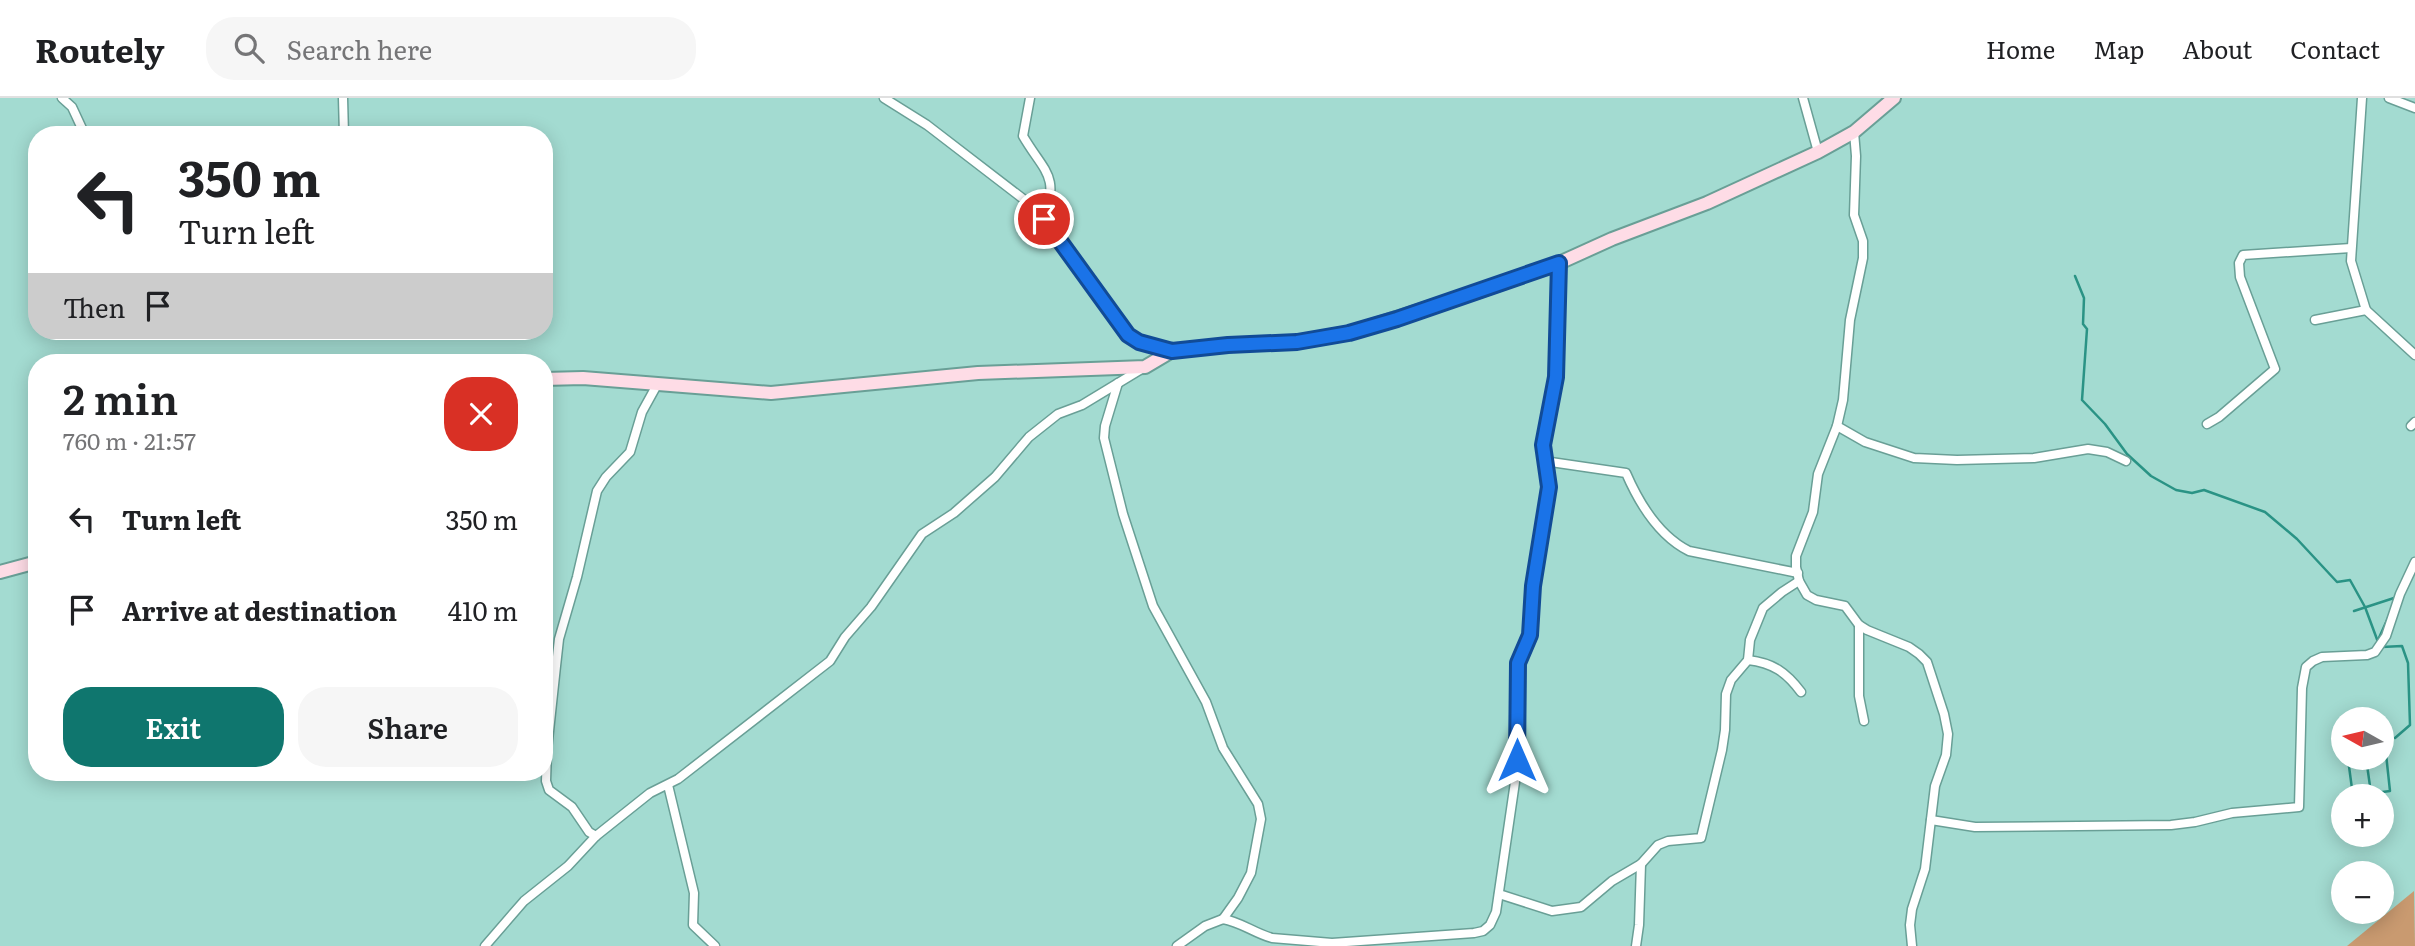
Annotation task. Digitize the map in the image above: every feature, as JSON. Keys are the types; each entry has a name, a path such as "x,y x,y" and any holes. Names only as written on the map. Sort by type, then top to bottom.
{"street":[{"path":"62,98 72,107 81,126"},
{"path":"343,98 344,126"},
{"path":"884,98 927,125 1020,195 1044,219 1128,335 1139,342 1172,351 1297,342 1349,333 1452,301 1559,263 1612,239 1707,203 1818,152 1854,132 1894,98"},
{"path":"1030,98 1023,136 1052,182 1051,200 1044,219"},
{"path":"1803,98 1818,152"},
{"path":"2362,98 2351,261 2366,310 2415,355"},
{"path":"2389,98 2415,108"},
{"path":"1854,132 1854,215 1863,241 1863,258 1850,320 1843,400 1837,426 1818,474 1813,512 1796,556 1798,577 1807,595 1845,607 1859,625 1909,647 1927,662 1944,714 1948,734 1946,755 1935,786 1925,869 1910,925 1912,946"},
{"path":"2207,424 2275,369 2240,277 2239,263 2243,255 2351,248"},
{"path":"1223,919 1246,925 1262,935 1332,943 1483,931 1490,925 1499,894 1517,760 1518,663 1530,635 1533,586 1549,487 1543,445 1556,377 1559,263"},
{"path":"2315,320 2366,310"},
{"path":"485,946 524,901 568,866 596,836 650,793 668,785 830,661 922,534 954,513 995,477 1029,437 1058,414 1082,405 1172,351"},
{"path":"553,379 583,378 771,393 978,373 1145,367"},
{"path":"553,694 559,639 577,578 597,491 606,477 630,452 642,412 658,383"},
{"path":"1118,383 1104,438 1133,548 1153,606 1206,702 1223,748 1258,804 1261,819 1251,873 1238,898 1223,919 1205,926 1177,946"},
{"path":"1837,426 1865,442 1914,458 2034,458 2088,449 2107,452 2126,461"},
{"path":"1544,461 1626,473 1658,529 1674,543 1689,551 1798,577"},
{"path":"1931,820 1975,827 2171,825 2232,813 2299,807 2302,688 2306,667 2322,657 2367,655 2375,652 2386,636 2400,594 2415,562"},
{"path":"0,572 28,564"},
{"path":"1499,894 1552,911 1570,910 1585,905 1612,881 1641,864 1658,845 1668,841 1701,838 1722,750 1726,694 1731,681 1748,660 1750,640 1763,608 1798,577"},
{"path":"1859,625 1859,696 1864,721"},
{"path":"1748,660 1776,667 1788,675 1801,692"},
{"path":"547,781 549,790 572,807 589,832 596,836"},
{"path":"668,785 694,893 694,925 715,946"},
{"path":"1636,946 1641,864"}],"shaded area":[{"path":"2414,891 2415,946 2347,946 2374,924 2394,924 2394,907"}],"waterway":[{"path":"2075,276 2084,298 2083,324 2087,329 2082,400 2105,424 2127,454 2151,476 2176,490 2192,493 2204,490 2265,512 2297,539 2337,582 2350,580 2365,607 2378,642"},
{"path":"2354,611 2394,598 2393,605"},
{"path":"2378,640 2388,618"},
{"path":"2382,647 2402,646 2408,663 2410,725 2395,738"},
{"path":"2349,770 2351,784"},
{"path":"2368,770 2370,784"},
{"path":"2388,770 2389,784"}],"route":[{"path":"1044,219 1128,335 1139,342 1172,351 1297,342 1349,333 1452,301 1559,263 1556,377 1543,445 1549,487 1533,586 1530,635 1518,663 1517,760"}]}
